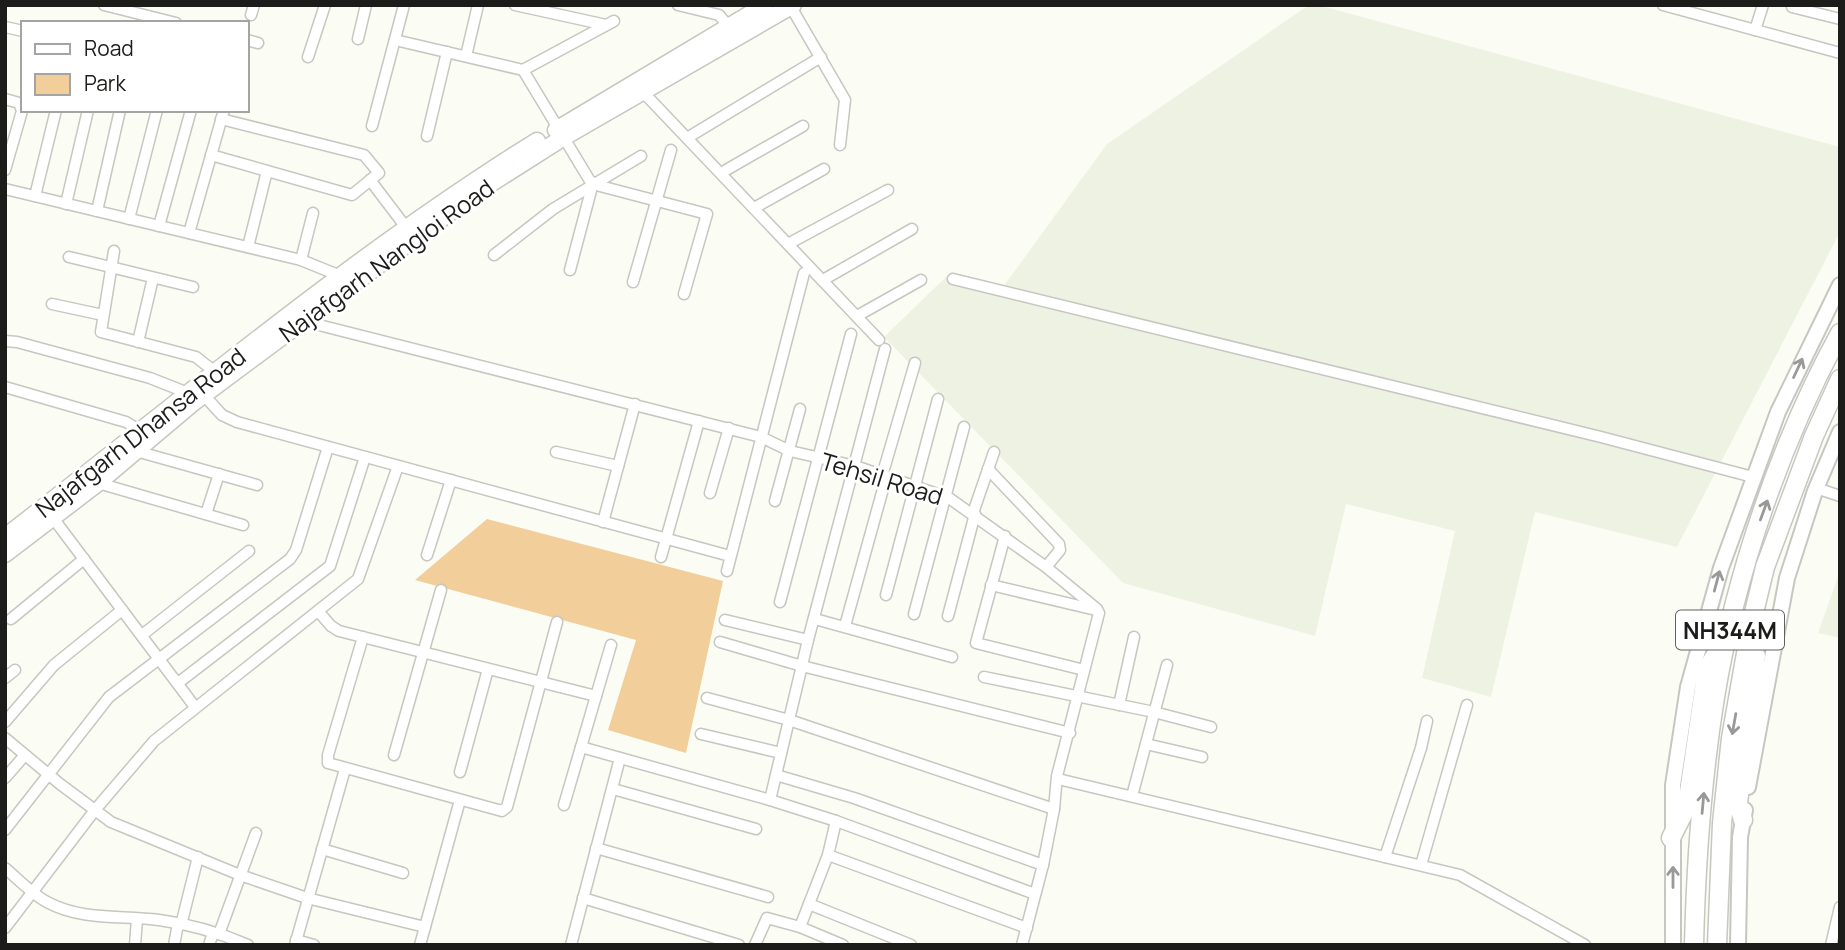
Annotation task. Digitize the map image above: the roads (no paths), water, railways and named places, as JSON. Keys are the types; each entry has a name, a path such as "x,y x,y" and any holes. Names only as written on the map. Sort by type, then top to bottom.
{"highway":[{"name":"NH344M","path":"1694,945 1696,882 1708,748 1715,695 1735,602 1792,433 1840,332"},
{"name":"NH344M","path":"1717,945 1722,823 1731,737 1749,640 1765,567 1814,436 1840,379"},
{"path":"1671,838 1688,806 1707,669 1728,636"},
{"path":"1743,820 1738,803 1757,657 1749,640"}],"main road":[{"name":"Najafgarh Nangloi Road","path":"5,554 48,512 97,483 136,452 196,392 302,321 348,279 409,233 476,193 561,132 643,92 753,14 792,6"},
{"path":"561,132 753,14"},
{"name":"Najafgarh Dhansa Road","path":"5,537 48,512 141,431 196,392 215,372 348,279"}],"street":[{"path":"104,5 168,21"},
{"path":"308,57 325,5"},
{"path":"358,39 366,5"},
{"path":"372,126 404,5"},
{"path":"466,56 478,5"},
{"path":"395,40 523,70 610,23 515,5"},
{"path":"678,5 719,15 729,27"},
{"path":"1663,5 1840,53"},
{"path":"1755,30 1763,5"},
{"path":"792,6 845,100 840,145"},
{"path":"1792,7 1840,19"},
{"path":"248,40 258,43"},
{"path":"427,136 447,52"},
{"path":"687,138 821,57"},
{"path":"523,70 593,183 707,214 684,294"},
{"path":"643,92 879,340"},
{"path":"5,99 19,103 21,108"},
{"path":"5,170 22,112"},
{"path":"36,196 55,112"},
{"path":"66,204 88,112"},
{"path":"97,211 120,112"},
{"path":"129,219 156,112"},
{"path":"159,226 190,112"},
{"path":"188,233 223,114 364,155 380,173 352,195 211,155"},
{"path":"721,173 803,125"},
{"path":"633,282 671,150"},
{"path":"494,255 553,209 641,156"},
{"path":"754,208 824,169"},
{"path":"248,247 267,171"},
{"path":"370,180 409,233"},
{"path":"570,270 593,183"},
{"path":"5,189 301,260 348,279"},
{"path":"788,244 888,190"},
{"path":"301,260 313,212"},
{"path":"823,280 912,229"},
{"path":"114,251 101,332 196,357 215,372"},
{"path":"69,257 193,287"},
{"path":"727,571 804,273"},
{"path":"138,342 153,278"},
{"path":"953,279 1298,362 1754,477"},
{"path":"857,316 921,280"},
{"path":"1673,945 1673,785 1688,687 1721,568 1778,412 1840,285"},
{"path":"52,304 103,315"},
{"name":"Tehsil Road","path":"302,321 761,437 790,451 855,467 945,495 1046,567 1099,611"},
{"path":"780,602 851,334"},
{"path":"5,341 196,392 222,415 237,422 730,556"},
{"path":"771,800 808,639 885,349"},
{"path":"845,626 915,363"},
{"path":"5,387 126,422 141,431"},
{"path":"886,596 938,399"},
{"path":"603,522 635,404"},
{"path":"775,501 800,409"},
{"path":"661,557 699,421"},
{"path":"914,614 964,427"},
{"path":"710,493 729,429"},
{"path":"1738,945 1740,837 1756,733 1787,578 1816,488 1840,432"},
{"path":"5,830 108,698 290,559 296,550 328,447"},
{"path":"136,452 257,485"},
{"path":"556,452 618,466"},
{"path":"948,616 974,514 994,452"},
{"path":"178,683 330,566 365,457"},
{"path":"5,928 95,810 154,741 358,579 397,466"},
{"path":"988,469 1059,544 1060,550 1046,567"},
{"path":"206,514 219,474"},
{"path":"427,555 451,480"},
{"path":"97,483 243,525"},
{"path":"1816,488 1840,496"},
{"path":"48,512 195,707"},
{"path":"1004,536 976,643 1084,670"},
{"path":"142,635 249,551"},
{"path":"11,619 84,559"},
{"path":"991,585 1099,611 1058,779 1043,865 1022,945"},
{"path":"394,755 441,590"},
{"path":"5,722 54,665 122,610"},
{"path":"318,611 334,629 596,696"},
{"path":"815,619 952,657"},
{"path":"725,620 808,639"},
{"path":"363,637 327,759 332,765 345,769 502,811 506,809 557,622"},
{"path":"1119,705 1135,636"},
{"path":"720,642 802,666 1070,733"},
{"path":"564,805 611,645"},
{"path":"1132,796 1167,665"},
{"path":"460,772 488,669"},
{"path":"5,678 15,670"},
{"path":"984,677 1154,712 1211,727"},
{"path":"707,698 789,720 1054,809"},
{"path":"1420,865 1467,705"},
{"path":"1385,857 1421,748 1427,721"},
{"path":"701,734 781,753"},
{"path":"5,737 111,822 240,875 307,898 425,927"},
{"path":"1146,744 1202,757"},
{"path":"581,747 836,821 1035,894"},
{"path":"5,778 25,755"},
{"path":"571,945 620,758"},
{"path":"314,945 295,942 345,769"},
{"path":"776,775 854,798 1043,865"},
{"path":"1058,779 1454,873 1475,881 1585,945"},
{"path":"612,789 756,829"},
{"path":"420,945 460,800"},
{"path":"800,927 828,855 836,821"},
{"path":"209,945 256,832"},
{"path":"596,848 768,897"},
{"path":"322,849 403,873"},
{"path":"828,855 1027,928"},
{"path":"174,945 198,858"},
{"path":"7,873 46,902 77,914 180,924 248,945"},
{"path":"583,898 740,945"},
{"path":"809,904 911,945"},
{"path":"1831,945 1840,907"},
{"path":"755,945 766,918 800,927 843,945"},
{"path":"135,945 137,919"}]}
